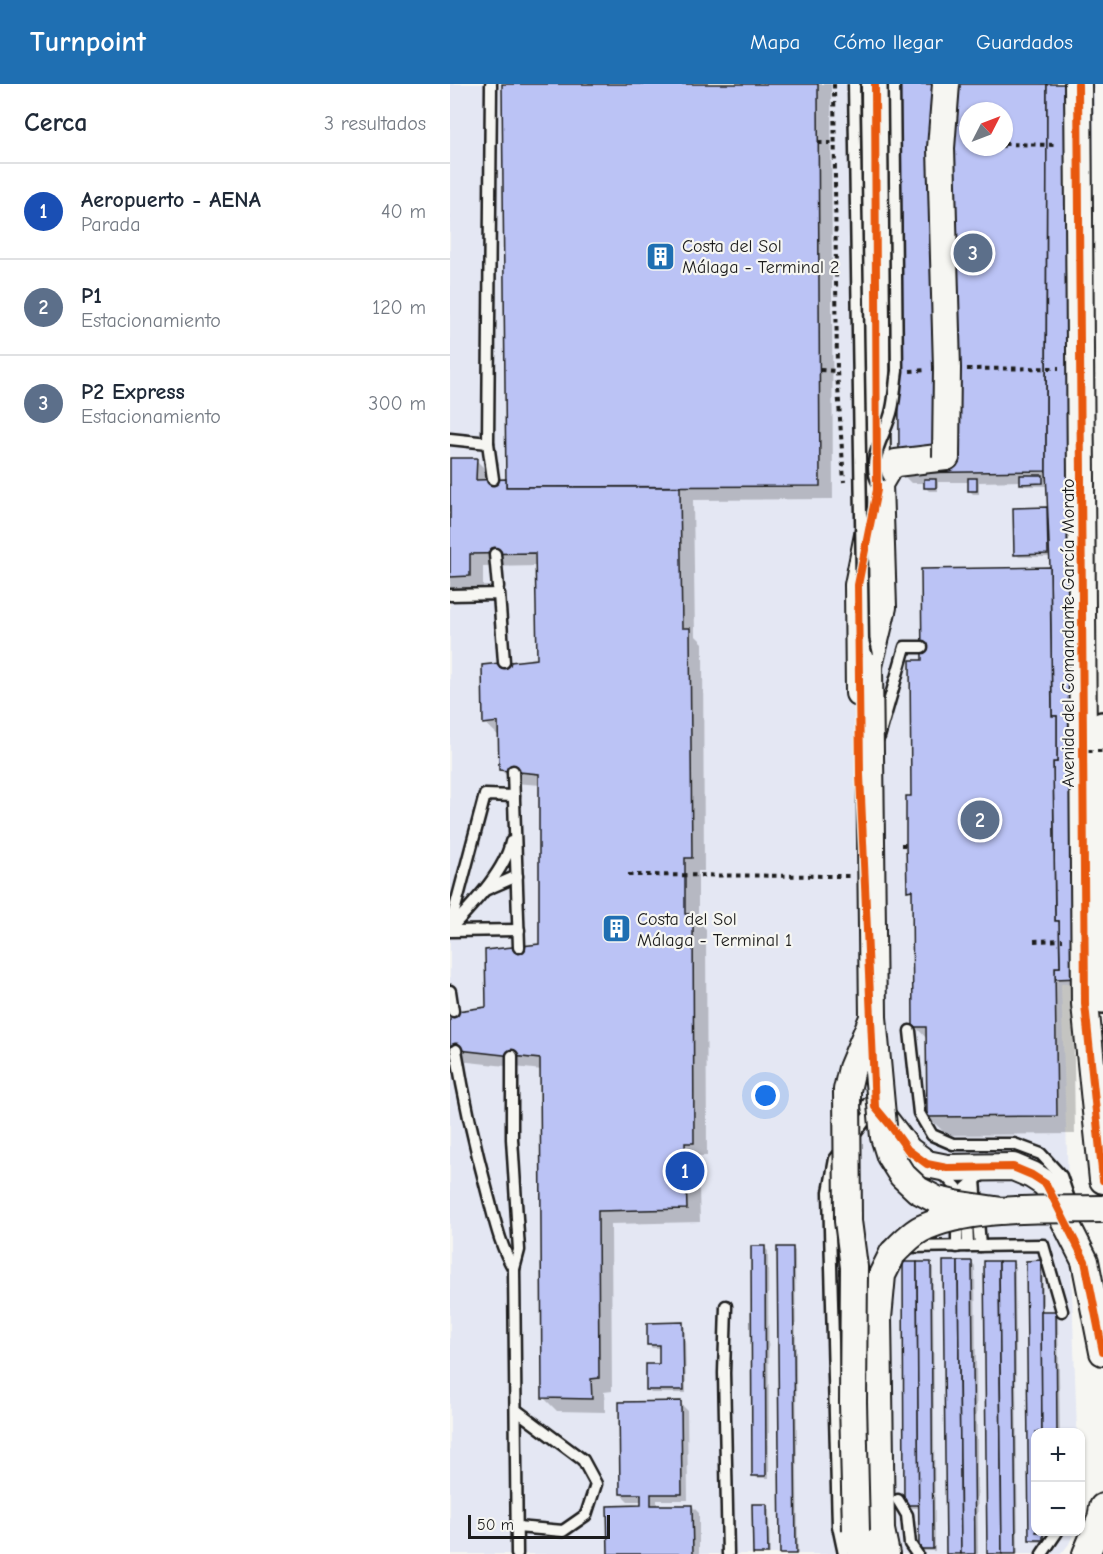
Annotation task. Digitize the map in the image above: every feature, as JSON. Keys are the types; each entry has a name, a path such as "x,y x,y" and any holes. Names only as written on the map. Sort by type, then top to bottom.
{"main road":[{"name":"Avenida del Comandante García Morato","path":"1103,729 1103,996"}],"street":[{"path":"875,84 877,490 858,585 860,775 875,1107 908,1150 927,1164 982,1174 1013,1167 1032,1174 1046,1184 1085,1261 1103,1352"},
{"path":"946,84 941,148 947,368 946,457 896,463 889,467 879,484 883,607 869,666 873,1017 884,1137 890,1156 902,1175 918,1190 937,1200 1002,1211"},
{"name":"Avenida del Comandante García Morato","path":"1078,84 1085,1004 1103,1180"},
{"path":"859,1542 853,1402 854,1267 848,1221 847,1090 852,1068 873,1017"},
{"path":"886,1554 881,1530 878,1318 882,1275 893,1253 920,1229 952,1218 1002,1211 1103,1209"},
{"path":"1086,1554 1101,1519 1103,1507"}],"lane":[{"path":"491,84 488,443 493,479"},
{"path":"854,84 863,640 869,666"},
{"path":"879,484 874,476 874,459 892,410 897,371 894,84"},
{"path":"450,439 488,443"},
{"path":"495,554 498,586"},
{"path":"450,595 499,594 504,662"},
{"path":"870,768 905,647 922,647"},
{"path":"513,771 519,947"},
{"path":"450,929 485,795 514,795"},
{"path":"450,929 485,890 509,852 515,823"},
{"path":"485,890 517,876"},
{"path":"450,929 519,930"},
{"path":"450,991 453,1011"},
{"path":"910,1031 918,1113 932,1135 952,1144 1014,1144 1041,1154 1061,1176 1081,1234 1085,1261"},
{"path":"456,1050 455,1075 504,1252 514,1269"},
{"path":"512,1056 512,1139 519,1250 514,1269 518,1554"},
{"path":"844,1554 838,1526 829,1192 835,1159 875,1107"},
{"path":"935,1165 957,1188 968,1246"},
{"path":"968,1246 982,1174"},
{"path":"895,1262 908,1247 1043,1245 1062,1311"},
{"path":"726,1306 724,1373 728,1554"},
{"path":"516,1410 583,1460 596,1484 586,1515 562,1531 517,1527"},
{"path":"898,1500 907,1515 910,1544 917,1554"},
{"path":"1042,1554 1054,1536"}],"path":[{"path":"834,84 837,371 844,487"},
{"path":"818,143 834,143"},
{"path":"1013,144 1068,145"},
{"path":"906,371 947,368 1031,370 1068,368"},
{"path":"820,370 837,371"},
{"path":"1079,751 1103,751"},
{"path":"627,875 849,876"}],"shaded area":[{"path":"450,84 1094,84 1093,982 1061,984 1077,1428 1031,1428 1031,1536 1072,1536 1061,1554 450,1554"}],"building":[{"name":"Costa del Sol Málaga - Terminal 2","path":"502,84 818,84 820,486 506,487"},
{"path":"898,84 1047,84 1046,471 899,473"},
{"path":"1047,84 1076,84 1081,978 1055,979 1055,967 1060,967 1059,921 1055,921 1053,762 1057,762 1057,716 1052,716 1046,471"},
{"name":"Costa del Sol Málaga - Terminal 1","path":"450,458 477,458 476,480 506,479 506,487 680,487 682,628 690,628 692,858 685,858 685,914 693,914 694,1143 685,1143 687,1209 598,1211 599,1378 591,1379 592,1399 542,1398 540,1059 450,1049 450,1012 486,1007 485,950 539,944 539,774 499,770 498,722 483,724 482,665 537,659 535,553 470,554 470,576 450,577"},
{"path":"1020,475 1043,475 1043,483 1020,484"},
{"path":"968,478 977,478 977,491 968,491"},
{"path":"924,479 936,479 936,488 924,488"},
{"path":"1047,507 1048,554 1014,555 1013,508"},
{"path":"1050,567 1052,716 1057,716 1057,762 1053,762 1055,921 1059,921 1060,967 1055,967 1057,1116 927,1117 926,1027 913,1027 912,890 907,891 906,845 906,796 911,796 910,660 922,660 921,569"},
{"path":"751,1246 765,1246 766,1476 752,1476"},
{"path":"777,1247 793,1247 796,1554 780,1554"},
{"path":"1041,1260 1042,1428 1031,1428 1031,1536 1043,1536 1043,1540 1029,1540 1026,1261"},
{"path":"943,1261 958,1261 961,1554 946,1554"},
{"path":"958,1261 972,1261 975,1554 961,1554"},
{"path":"984,1261 999,1261 1002,1554 987,1554"},
{"path":"999,1261 1013,1261 1016,1554 1002,1554"},
{"path":"903,1262 917,1262 919,1505 904,1505"},
{"path":"917,1262 931,1262 933,1549 919,1549"},
{"path":"1041,1311 1056,1311 1057,1428 1042,1428"},
{"path":"683,1322 684,1390 646,1390 646,1364 659,1364 659,1345 647,1345 647,1323"},
{"path":"681,1401 682,1494 651,1494 651,1505 692,1505 693,1554 608,1554 607,1506 641,1505 641,1494 620,1494 619,1402"},
{"path":"752,1504 767,1504 768,1554 753,1554"}],"cycle path":[{"path":"875,84 877,490 858,585 860,775 875,1107 908,1150 927,1164 947,1168 1013,1167 1046,1184 1085,1261 1103,1352"},
{"path":"1078,84 1085,1004 1103,1180"}],"place":[{"name":"P2 Express","path":"973,253"},
{"name":"Costa del Sol Málaga - Terminal 2","path":"661,256"},
{"name":"P1","path":"980,820"},
{"name":"Costa del Sol Málaga - Terminal 1","path":"616,929"},
{"name":"Aeropuerto - AENA","path":"685,1171"}]}
